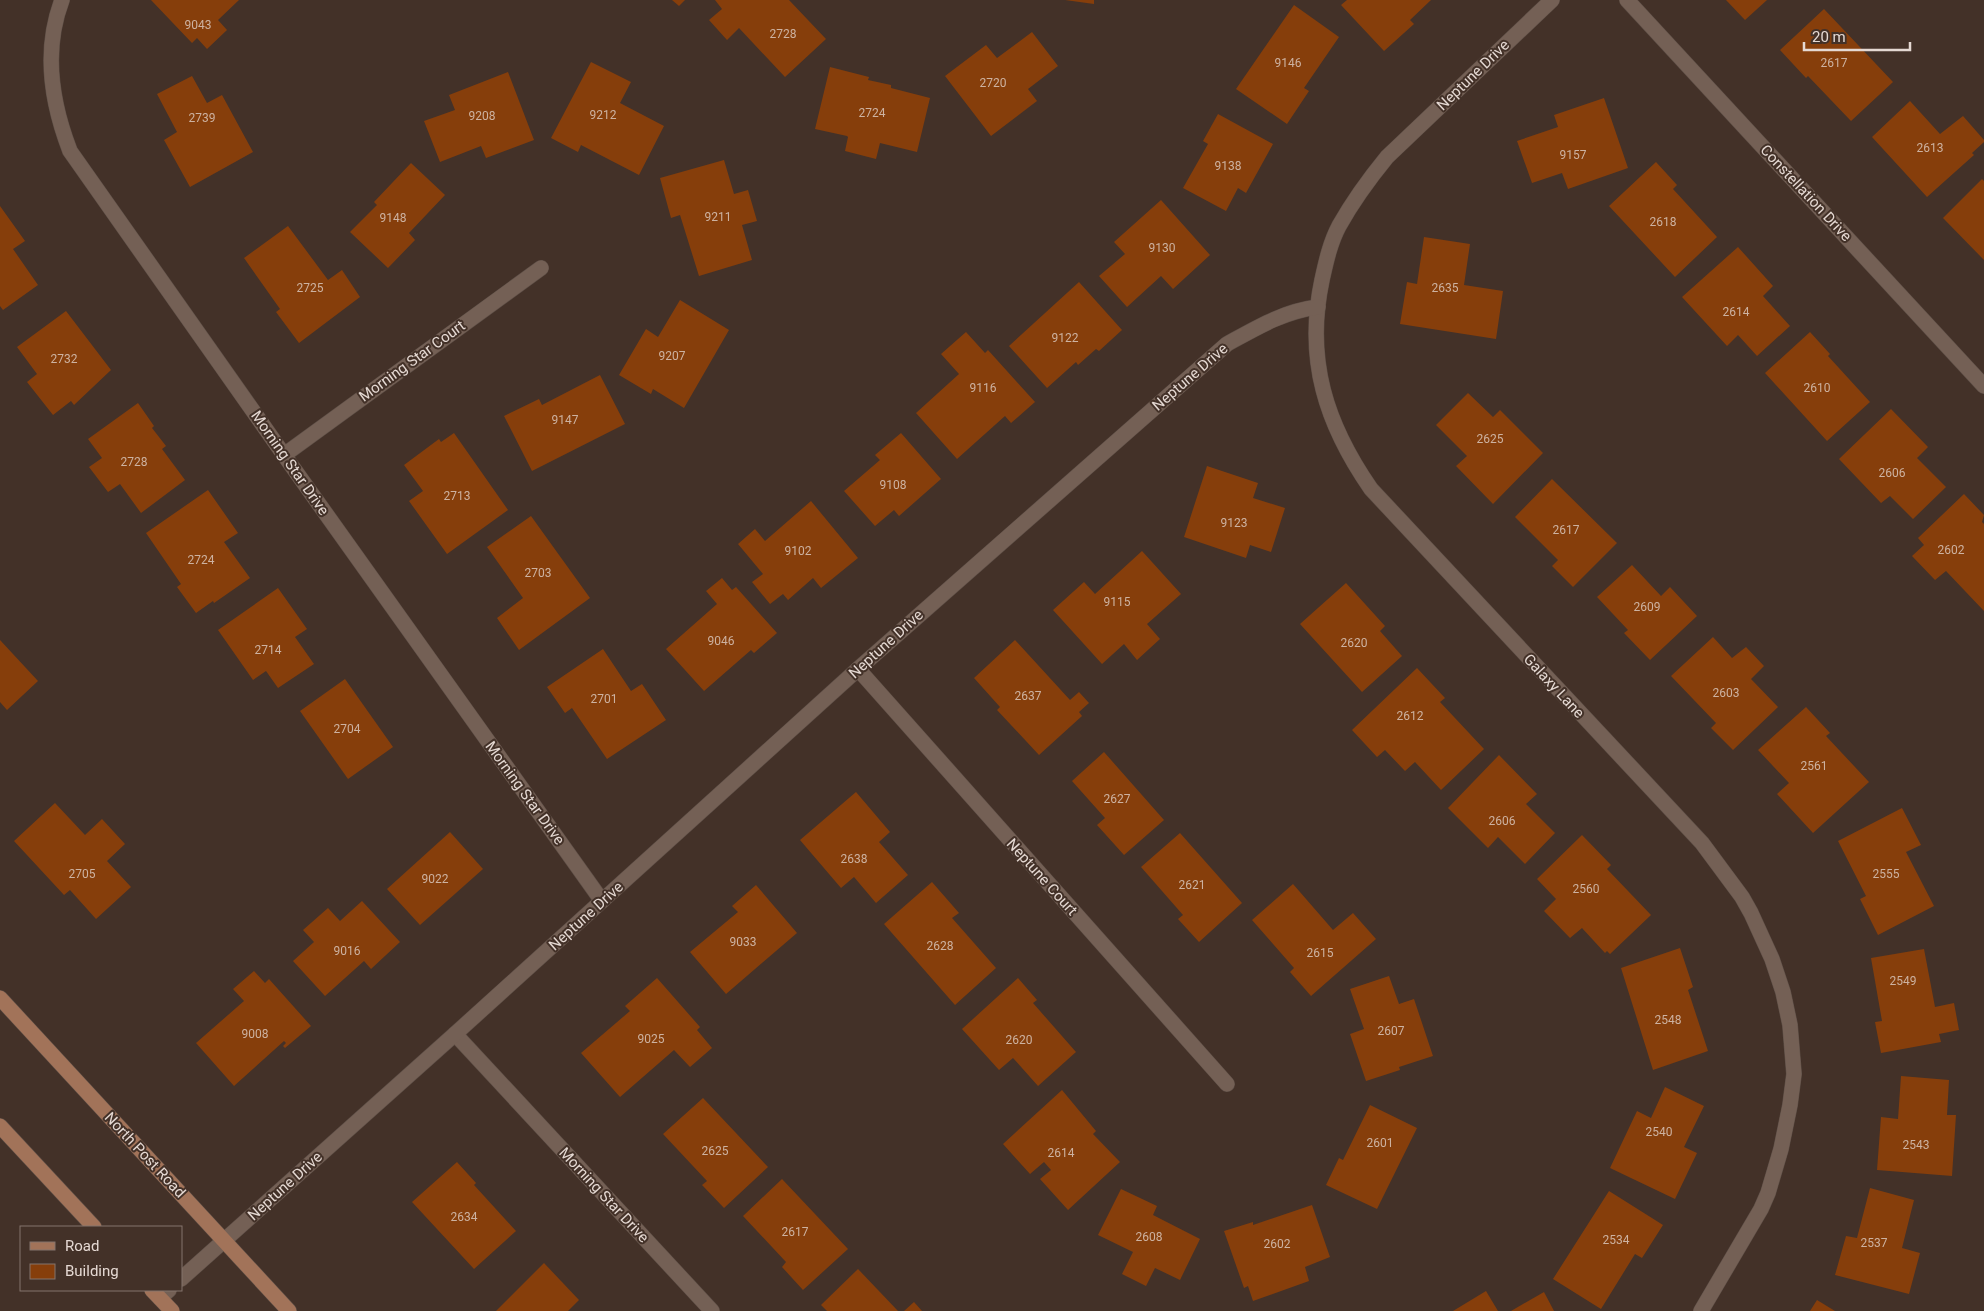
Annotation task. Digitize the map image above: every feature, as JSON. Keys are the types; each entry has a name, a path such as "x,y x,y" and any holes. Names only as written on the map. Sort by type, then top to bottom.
{"main road":[{"name":"North Post Road","path":"0,998 289,1311"},
{"path":"0,1126 93,1226"},
{"path":"160,1293 172,1311"}],"street":[{"name":"Morning Star Drive","path":"62,0 54,19 52,36 52,87 58,119 70,151 602,901"},
{"name":"Neptune Drive","path":"182,1278 858,669 1226,344 1269,321 1291,312 1318,307 1326,260 1338,228 1365,183 1387,157 1552,0"},
{"name":"Constellation Drive","path":"1627,0 1984,386"},
{"name":"Morning Star Court","path":"284,455 541,268"},
{"name":"Galaxy Lane","path":"1318,307 1316,332 1321,382 1337,432 1353,463 1371,489 1702,843 1723,869 1752,913 1772,959 1783,992 1790,1025 1794,1067 1790,1105 1783,1140 1768,1193 1761,1209 1701,1311"},
{"name":"Neptune Court","path":"858,669 1226,1084"},
{"name":"Morning Star Drive","path":"455,1034 712,1311"}],"building":[{"path":"151,0 239,0 218,20 227,30 207,49 197,38 192,43"},
{"path":"672,0 685,0 679,6"},
{"path":"715,0 789,0 826,39 785,77 739,28 727,40 709,20 722,9"},
{"path":"1065,0 1094,0 1094,4"},
{"path":"1347,0 1431,0 1410,20 1414,24 1384,51 1341,5"},
{"path":"1726,0 1767,0 1745,20"},
{"path":"1294,5 1339,37 1304,88 1309,91 1287,124 1236,89"},
{"path":"1824,9 1893,82 1851,121 1780,50"},
{"path":"1032,32 1058,66 1028,89 1037,101 991,136 945,76 986,45 997,58"},
{"path":"591,62 631,82 620,103 664,126 639,175 581,145 578,152 551,138"},
{"path":"830,67 869,77 868,80 891,85 891,88 930,98 917,152 880,143 876,159 845,151 847,136 815,129"},
{"path":"508,72 534,140 486,158 481,146 440,162 424,121 455,110 449,95"},
{"path":"192,76 207,103 222,95 253,152 190,187 164,140 177,132 157,94"},
{"path":"1604,98 1628,168 1568,189 1562,173 1532,183 1517,141 1558,127 1554,115"},
{"path":"1910,101 1940,134 1963,116 1984,140 1972,153 1974,155 1927,197 1872,137"},
{"path":"1218,114 1273,144 1246,193 1238,188 1226,211 1183,188 1208,144 1203,141"},
{"path":"724,160 734,194 748,190 757,221 742,225 752,260 699,276 680,215 671,218 660,178"},
{"path":"1656,162 1677,185 1673,189 1717,237 1675,277 1609,206"},
{"path":"411,163 445,195 409,233 415,240 388,268 350,232 377,205 374,202"},
{"path":"1982,179 1984,181 1984,260 1943,218"},
{"path":"1161,200 1210,255 1173,289 1161,276 1127,307 1099,276 1125,254 1114,242"},
{"path":"0,206 25,241 13,249 38,285 3,310 0,306"},
{"path":"288,226 328,280 342,270 360,297 299,343 276,312 280,309 244,258"},
{"path":"1424,237 1470,244 1464,285 1503,291 1496,339 1400,324 1407,282 1417,284"},
{"path":"1738,247 1773,286 1763,296 1790,326 1757,356 1738,335 1727,346 1682,297"},
{"path":"1079,282 1122,330 1099,351 1096,349 1078,365 1076,362 1047,388 1009,346"},
{"path":"680,300 729,330 684,408 653,389 651,394 619,375 646,329 658,337"},
{"path":"66,311 111,370 74,405 71,401 53,415 27,382 37,374 17,347"},
{"path":"966,332 985,353 988,350 1035,402 1011,423 1005,416 957,459 916,413 959,374 941,354"},
{"path":"1810,332 1830,354 1828,356 1870,402 1827,441 1765,373"},
{"path":"600,375 625,424 532,471 504,416 539,399 542,405"},
{"path":"1468,393 1493,417 1500,410 1543,453 1493,504 1456,466 1467,456 1436,425"},
{"path":"138,403 154,426 152,428 166,446 162,449 185,480 141,513 120,484 108,492 89,467 102,458 88,439"},
{"path":"1891,409 1928,447 1917,458 1946,487 1913,519 1890,496 1881,503 1839,459"},
{"path":"454,433 508,510 447,554 409,501 423,491 404,465 439,439 441,442"},
{"path":"901,433 941,479 899,516 894,510 875,526 844,491 880,460 875,455"},
{"path":"1207,466 1258,483 1253,498 1285,508 1271,552 1250,545 1246,558 1184,537"},
{"path":"1552,479 1617,543 1573,587 1552,566 1558,560 1515,517"},
{"path":"208,490 238,533 224,542 250,578 196,613 177,587 181,584 146,533"},
{"path":"1964,494 1984,515 1982,522 1984,524 1984,611 1946,571 1935,580 1912,556 1924,545 1918,538"},
{"path":"811,501 858,558 821,588 813,578 788,600 783,594 770,604 752,582 763,574 738,544 755,529 765,541"},
{"path":"531,516 590,598 519,650 497,618 523,598 487,547"},
{"path":"1142,551 1181,594 1147,624 1160,639 1137,660 1124,644 1102,664 1053,610 1084,582 1095,594"},
{"path":"1632,565 1661,596 1670,587 1697,616 1650,660 1624,633 1628,630 1597,597"},
{"path":"722,578 732,590 736,587 777,633 754,653 751,650 704,691 666,649 717,604 706,591"},
{"path":"1346,583 1385,626 1380,631 1402,656 1362,692 1300,624"},
{"path":"278,588 307,629 295,637 314,664 278,688 266,671 253,680 218,630"},
{"path":"1713,637 1732,658 1746,647 1764,666 1751,679 1778,707 1733,750 1711,728 1716,723 1671,676"},
{"path":"0,640 38,681 7,710 0,702"},
{"path":"1015,640 1070,700 1079,692 1089,703 1079,712 1082,716 1039,755 997,710 1000,707 974,678"},
{"path":"603,649 631,691 642,684 666,720 607,759 572,708 565,713 547,687"},
{"path":"1417,668 1445,698 1440,702 1484,749 1441,790 1415,762 1405,771 1385,750 1377,757 1352,730"},
{"path":"345,679 393,747 348,779 300,711"},
{"path":"1806,707 1830,733 1826,736 1869,782 1813,833 1777,794 1789,783 1758,750"},
{"path":"1104,752 1164,820 1124,855 1097,825 1105,818 1072,781"},
{"path":"1499,755 1537,794 1526,804 1555,833 1525,864 1498,837 1488,848 1448,808"},
{"path":"856,792 890,832 879,842 908,875 876,903 854,877 841,888 800,840"},
{"path":"55,803 85,835 102,819 125,844 107,861 131,887 96,919 70,890 64,895 14,841"},
{"path":"1902,808 1921,845 1906,852 1934,906 1878,935 1860,899 1866,896 1838,841"},
{"path":"450,832 483,869 420,925 387,889"},
{"path":"1180,833 1242,903 1199,942 1178,919 1183,915 1141,867"},
{"path":"1582,835 1611,865 1607,869 1651,915 1610,954 1607,951 1605,953 1582,928 1570,938 1544,911 1556,899 1537,879"},
{"path":"932,882 959,913 952,918 996,968 955,1005 884,924"},
{"path":"1293,884 1333,930 1353,913 1376,939 1311,996 1290,972 1294,968 1252,920"},
{"path":"756,885 797,933 726,994 690,952 738,912 732,906"},
{"path":"362,901 400,942 371,969 364,961 325,996 293,961 314,942 303,930 328,908 340,921"},
{"path":"1680,948 1693,987 1688,990 1708,1051 1653,1070 1621,968"},
{"path":"1924,949 1935,1007 1954,1003 1959,1030 1939,1034 1941,1042 1881,1053 1875,1022 1882,1021 1871,958"},
{"path":"254,971 265,983 269,979 311,1026 285,1048 283,1046 286,1043 284,1041 234,1086 196,1043 244,1001 233,989"},
{"path":"1389,976 1399,1004 1414,999 1433,1056 1399,1067 1400,1070 1366,1081 1350,1034 1364,1029 1350,989"},
{"path":"657,978 700,1027 697,1030 712,1048 690,1067 674,1050 620,1097 581,1053 630,1011 625,1006"},
{"path":"1018,978 1037,1000 1033,1003 1076,1052 1038,1086 1013,1058 999,1070 962,1029"},
{"path":"1901,1076 1949,1080 1947,1115 1956,1115 1952,1176 1877,1170 1881,1117 1898,1119"},
{"path":"1665,1087 1704,1106 1684,1147 1697,1153 1675,1199 1610,1168 1637,1111 1651,1118"},
{"path":"1062,1090 1096,1131 1093,1134 1120,1162 1068,1210 1040,1179 1051,1170 1044,1162 1030,1174 1003,1144"},
{"path":"703,1098 768,1167 724,1208 702,1185 707,1181 663,1134"},
{"path":"1370,1105 1417,1128 1377,1209 1326,1185 1339,1158 1343,1160"},
{"path":"457,1162 476,1183 474,1185 516,1231 474,1269 412,1202"},
{"path":"782,1179 848,1249 803,1290 782,1267 786,1262 743,1216"},
{"path":"1870,1188 1914,1200 1902,1248 1920,1253 1909,1294 1835,1275 1846,1236 1857,1238"},
{"path":"1121,1189 1157,1206 1153,1215 1200,1239 1180,1280 1155,1268 1146,1286 1122,1274 1133,1252 1098,1235"},
{"path":"1609,1191 1663,1225 1642,1258 1635,1254 1601,1309 1553,1279"},
{"path":"1312,1205 1330,1257 1305,1267 1309,1281 1253,1301 1248,1286 1244,1288 1224,1231 1253,1222 1253,1225"},
{"path":"544,1263 579,1300 568,1311 496,1311"},
{"path":"858,1269 898,1311 827,1311 821,1305"},
{"path":"1486,1291 1498,1311 1453,1311"},
{"path":"1544,1292 1554,1311 1511,1311"},
{"path":"1817,1300 1835,1311 1810,1311"},
{"path":"914,1302 922,1311 904,1311"}]}
